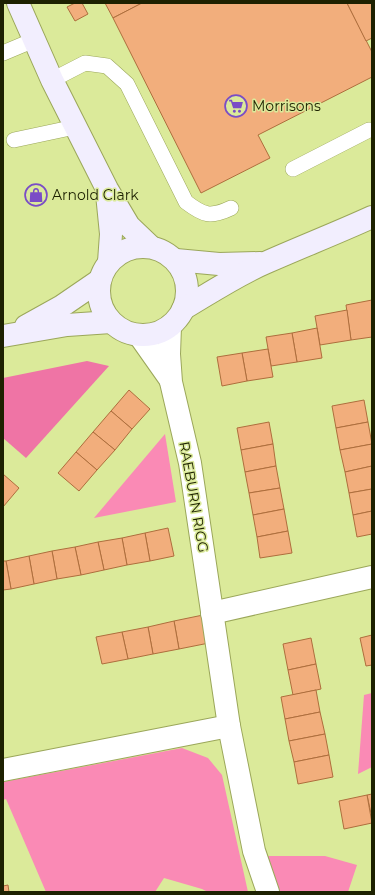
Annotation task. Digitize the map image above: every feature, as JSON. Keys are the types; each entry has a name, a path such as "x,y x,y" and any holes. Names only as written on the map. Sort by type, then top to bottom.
{"street":[{"path":"18,3 52,80 107,189 129,226 151,247"},
{"path":"107,189 111,234 98,295 102,310 111,322 124,331 139,335 150,335 223,285 264,263 338,233 372,217"},
{"path":"7,335 62,306 104,271 115,255 128,249 142,246 151,247 164,252 176,260 183,271 187,284 187,297 177,317"},
{"path":"176,260 219,264 264,263"},
{"name":"RAEBURN RIGG","path":"177,317 170,354 172,382 190,463 228,726 254,851 268,892"},
{"path":"7,335 67,325 111,322"},
{"name":"RAEBURN RIGG","path":"139,335 172,382"},
{"path":"212,613 372,577"},
{"path":"3,770 228,726"}],"lane":[{"path":"3,53 34,40"},
{"path":"52,80 85,63 107,66 127,84 186,202 201,213 217,214 230,208"},
{"path":"14,140 75,127"},
{"path":"293,170 371,131"}],"shaded area":[{"path":"87,361 109,366 26,458 3,438 3,378"},
{"path":"165,434 176,502 94,518"},
{"path":"372,693 372,767 358,774 364,695"},
{"path":"182,748 208,758 222,775 248,892 208,892 164,878 155,892 46,892 6,799 3,800 3,782"},
{"path":"267,856 325,856 357,865 348,892 280,892"}],"building":[{"path":"75,3 82,3 88,14 75,21 67,7"},
{"path":"105,3 142,3 113,18"},
{"name":"Morrisons","path":"142,3 347,3 372,52 372,77 258,135 270,158 201,193 113,18"},
{"path":"347,3 372,3 372,38 366,41"},
{"path":"372,300 372,337 351,340 346,305"},
{"path":"347,310 351,340 320,345 315,316"},
{"path":"317,328 322,358 297,362 292,333"},
{"path":"292,333 297,362 271,366 266,337"},
{"path":"268,349 273,377 247,381 242,353"},
{"path":"242,353 247,381 222,386 217,357"},
{"path":"129,390 150,409 132,429 111,411"},
{"path":"364,400 368,422 336,428 332,406"},
{"path":"111,411 132,429 115,450 93,432"},
{"path":"269,422 273,444 241,450 237,428"},
{"path":"368,422 372,444 340,450 336,428"},
{"path":"93,432 115,450 97,470 76,452"},
{"path":"273,444 276,466 245,472 241,450"},
{"path":"372,444 372,466 345,472 340,450"},
{"path":"76,452 97,470 79,491 58,473"},
{"path":"276,466 280,488 249,493 245,472"},
{"path":"372,466 372,489 349,493 345,472"},
{"path":"3,474 19,488 3,507"},
{"path":"280,488 284,509 253,515 249,493"},
{"path":"372,489 372,511 353,515 349,493"},
{"path":"284,509 288,531 257,537 253,515"},
{"path":"372,511 372,534 357,537 353,515"},
{"path":"168,528 174,556 150,561 145,533"},
{"path":"288,531 292,553 260,558 257,537"},
{"path":"145,533 150,561 127,565 122,538"},
{"path":"122,538 127,565 104,570 98,542"},
{"path":"98,542 104,570 81,575 75,547"},
{"path":"75,547 81,575 57,579 52,551"},
{"path":"52,551 57,579 34,584 29,556"},
{"path":"29,556 34,584 11,589 6,561"},
{"path":"3,561 6,561 11,589 3,590"},
{"path":"203,615 209,643 179,649 174,621"},
{"path":"174,621 179,649 153,654 148,627"},
{"path":"148,627 153,654 128,659 122,632"},
{"path":"122,632 128,659 102,664 96,637"},
{"path":"372,635 372,665 366,666 360,638"},
{"path":"311,638 316,664 288,670 283,644"},
{"path":"316,664 321,689 293,695 288,670"},
{"path":"316,690 320,712 285,719 281,697"},
{"path":"320,712 325,734 289,741 285,719"},
{"path":"325,734 329,755 294,762 289,741"},
{"path":"329,755 333,777 298,784 294,762"},
{"path":"372,794 372,818 367,795"},
{"path":"367,795 372,823 344,829 339,801"},
{"path":"8,885 9,892 3,892 3,886"}],"place":[{"name":"Morrisons","path":"236,106"},
{"name":"Arnold Clark","path":"36,195"}]}
